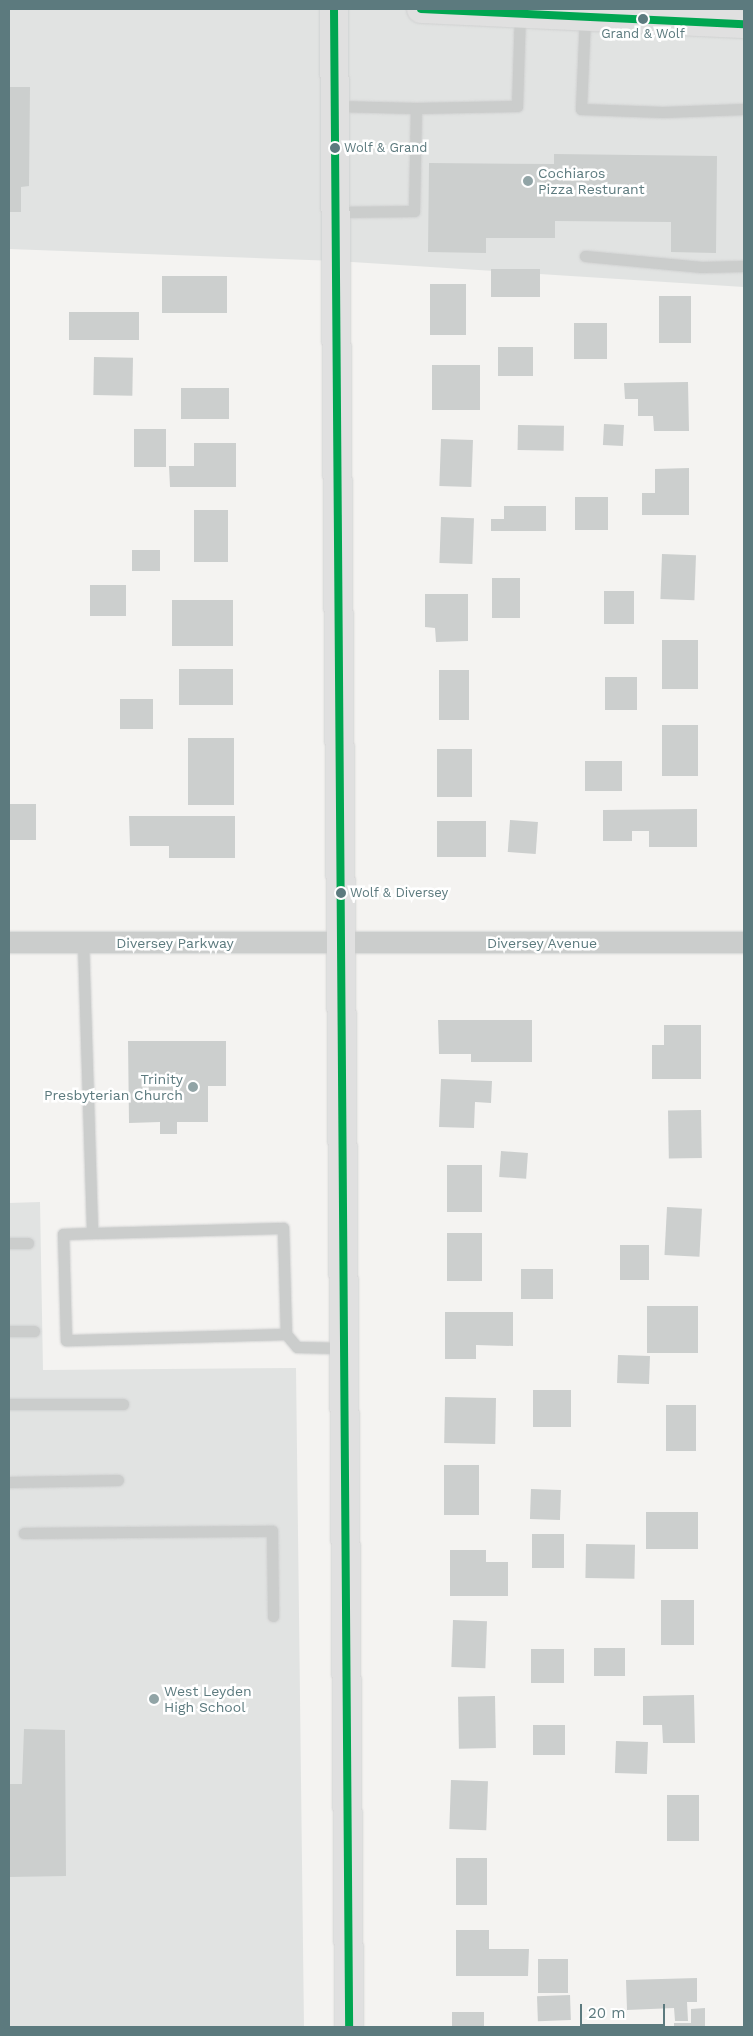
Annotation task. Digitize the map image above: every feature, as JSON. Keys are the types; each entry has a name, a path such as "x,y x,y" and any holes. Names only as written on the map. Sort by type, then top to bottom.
{"main road":[{"path":"334,9 349,2027"},
{"path":"421,9 503,11 744,24"}],"street":[{"name":"Diversey Parkway","path":"9,942 340,943"},
{"name":"Diversey Avenue","path":"340,943 744,942"}],"lane":[{"path":"335,106 416,108 517,106 503,11"},
{"path":"585,16 581,109 663,112 744,109"},
{"path":"336,212 414,210 416,108"},
{"path":"585,256 701,267 744,266"},
{"path":"83,942 92,1233"},
{"path":"286,1334 66,1340 63,1234 282,1228 286,1334 297,1347 344,1348"},
{"path":"9,1243 28,1243"},
{"path":"9,1331 34,1331"},
{"path":"9,1404 123,1404"},
{"path":"9,1482 118,1480"},
{"path":"24,1533 272,1531 273,1616"}],"shaded area":[{"path":"9,9 744,9 744,287 336,261 9,249"},
{"name":"West Leyden High School","path":"40,1202 43,1370 296,1368 304,2027 9,2027 9,1203"}],"building":[{"path":"9,87 30,87 29,186 21,187 21,212 9,212"},
{"path":"554,154 717,156 716,253 671,252 671,222 555,221 555,238 486,238 486,253 428,252 429,163 554,164"},
{"path":"491,269 540,269 540,297 491,297"},
{"path":"162,276 227,276 227,313 162,313"},
{"path":"430,284 466,284 466,335 430,335"},
{"path":"659,296 691,296 691,343 659,343"},
{"path":"69,312 139,312 139,340 69,340"},
{"path":"574,323 607,323 607,359 574,359"},
{"path":"498,347 533,347 533,376 498,376"},
{"path":"94,357 133,358 132,396 93,395"},
{"path":"432,365 480,365 480,410 432,410"},
{"path":"688,382 689,431 654,431 653,416 638,416 638,399 625,399 624,383"},
{"path":"181,388 229,388 229,419 181,419"},
{"path":"604,424 624,425 623,446 603,445"},
{"path":"518,425 564,426 564,451 518,450"},
{"path":"134,429 166,429 166,467 134,467"},
{"path":"441,439 473,440 471,487 439,486"},
{"path":"194,443 236,443 236,487 170,487 169,466 194,466"},
{"path":"689,468 689,515 642,515 642,493 655,493 655,469"},
{"path":"575,497 608,497 608,530 575,530"},
{"path":"504,506 546,506 546,531 491,531 491,519 504,519"},
{"path":"194,510 228,510 228,562 194,562"},
{"path":"441,517 474,518 472,564 439,563"},
{"path":"132,550 160,550 160,571 132,571"},
{"path":"662,554 696,555 694,600 660,599"},
{"path":"492,578 520,578 520,618 492,618"},
{"path":"90,585 126,585 126,616 90,616"},
{"path":"604,591 634,591 634,624 604,624"},
{"path":"425,594 468,594 468,641 436,642 435,628 425,627"},
{"path":"172,600 233,600 233,646 172,646"},
{"path":"662,640 698,640 698,689 662,689"},
{"path":"179,669 233,669 233,705 179,705"},
{"path":"439,670 469,670 469,720 439,720"},
{"path":"605,677 637,677 637,710 605,710"},
{"path":"120,699 153,699 153,729 120,729"},
{"path":"662,725 698,725 698,776 662,776"},
{"path":"188,738 234,738 234,805 188,805"},
{"path":"437,749 472,749 472,797 437,797"},
{"path":"585,761 622,761 622,791 585,791"},
{"path":"9,804 36,804 36,840 9,840"},
{"path":"697,809 697,847 649,847 649,831 632,831 632,841 603,841 603,810"},
{"path":"129,816 235,816 235,858 169,858 169,846 130,846"},
{"path":"510,820 538,822 536,854 508,852"},
{"path":"437,821 486,821 486,857 437,857"},
{"path":"438,1020 532,1020 532,1062 471,1062 471,1054 439,1054"},
{"path":"664,1025 701,1025 701,1079 652,1079 652,1045 664,1045"},
{"path":"128,1041 226,1041 226,1086 208,1086 208,1122 177,1122 177,1134 160,1134 160,1122 129,1123"},
{"path":"441,1079 492,1081 491,1103 475,1102 474,1128 439,1127"},
{"path":"701,1110 702,1158 669,1159 668,1111"},
{"path":"501,1151 528,1153 526,1179 499,1177"},
{"path":"447,1165 482,1165 482,1212 447,1212"},
{"path":"667,1207 702,1209 699,1257 664,1255"},
{"path":"447,1233 482,1233 482,1281 447,1281"},
{"path":"620,1245 649,1245 649,1280 620,1280"},
{"path":"521,1269 553,1269 553,1299 521,1299"},
{"path":"647,1306 698,1306 698,1353 647,1353"},
{"path":"445,1312 513,1312 513,1346 476,1345 476,1359 445,1359"},
{"path":"618,1355 650,1356 649,1384 617,1383"},
{"path":"533,1390 571,1390 571,1427 533,1427"},
{"path":"445,1397 496,1398 495,1444 444,1443"},
{"path":"666,1405 696,1405 696,1451 666,1451"},
{"path":"444,1465 479,1465 479,1515 444,1515"},
{"path":"531,1489 561,1490 560,1520 530,1519"},
{"path":"646,1512 698,1512 698,1549 646,1549"},
{"path":"532,1534 564,1534 564,1568 532,1568"},
{"path":"586,1544 635,1545 634,1579 585,1578"},
{"path":"450,1550 486,1550 486,1562 508,1562 508,1596 450,1596"},
{"path":"661,1600 694,1600 694,1645 661,1645"},
{"path":"453,1620 487,1621 485,1668 451,1667"},
{"path":"594,1648 625,1648 625,1676 594,1676"},
{"path":"531,1649 564,1649 564,1683 531,1683"},
{"path":"694,1695 695,1743 663,1743 662,1725 643,1725 643,1696"},
{"path":"495,1696 496,1748 459,1749 458,1697"},
{"path":"533,1725 565,1725 565,1755 533,1755"},
{"path":"24,1729 65,1730 66,1876 9,1877 9,1784 22,1784"},
{"path":"616,1741 648,1742 647,1774 615,1773"},
{"path":"451,1780 488,1781 486,1830 449,1829"},
{"path":"667,1795 699,1795 699,1841 667,1841"},
{"path":"456,1858 487,1858 487,1905 456,1905"},
{"path":"456,1930 489,1930 489,1949 529,1949 528,1976 456,1976"},
{"path":"538,1959 568,1959 568,1993 538,1993"},
{"path":"697,1978 697,2002 687,2002 688,2021 675,2021 674,2008 627,2010 626,1980"},
{"path":"570,1995 571,2020 538,2021 537,1996"},
{"path":"705,2008 705,2027 674,2027 674,2023 691,2023 691,2009"},
{"path":"452,2012 484,2012 484,2027 452,2027"}],"transit line":[{"path":"334,9 349,2027"},
{"path":"421,9 744,24"}],"place":[{"name":"Grand & Wolf","path":"643,19"},
{"name":"Wolf & Grand","path":"335,148"},
{"name":"Cochiaros Pizza Resturant","path":"528,181"},
{"name":"Wolf & Diversey","path":"341,893"},
{"name":"Trinity Presbyterian Church","path":"193,1087"},
{"name":"West Leyden High School","path":"154,1699"}]}
